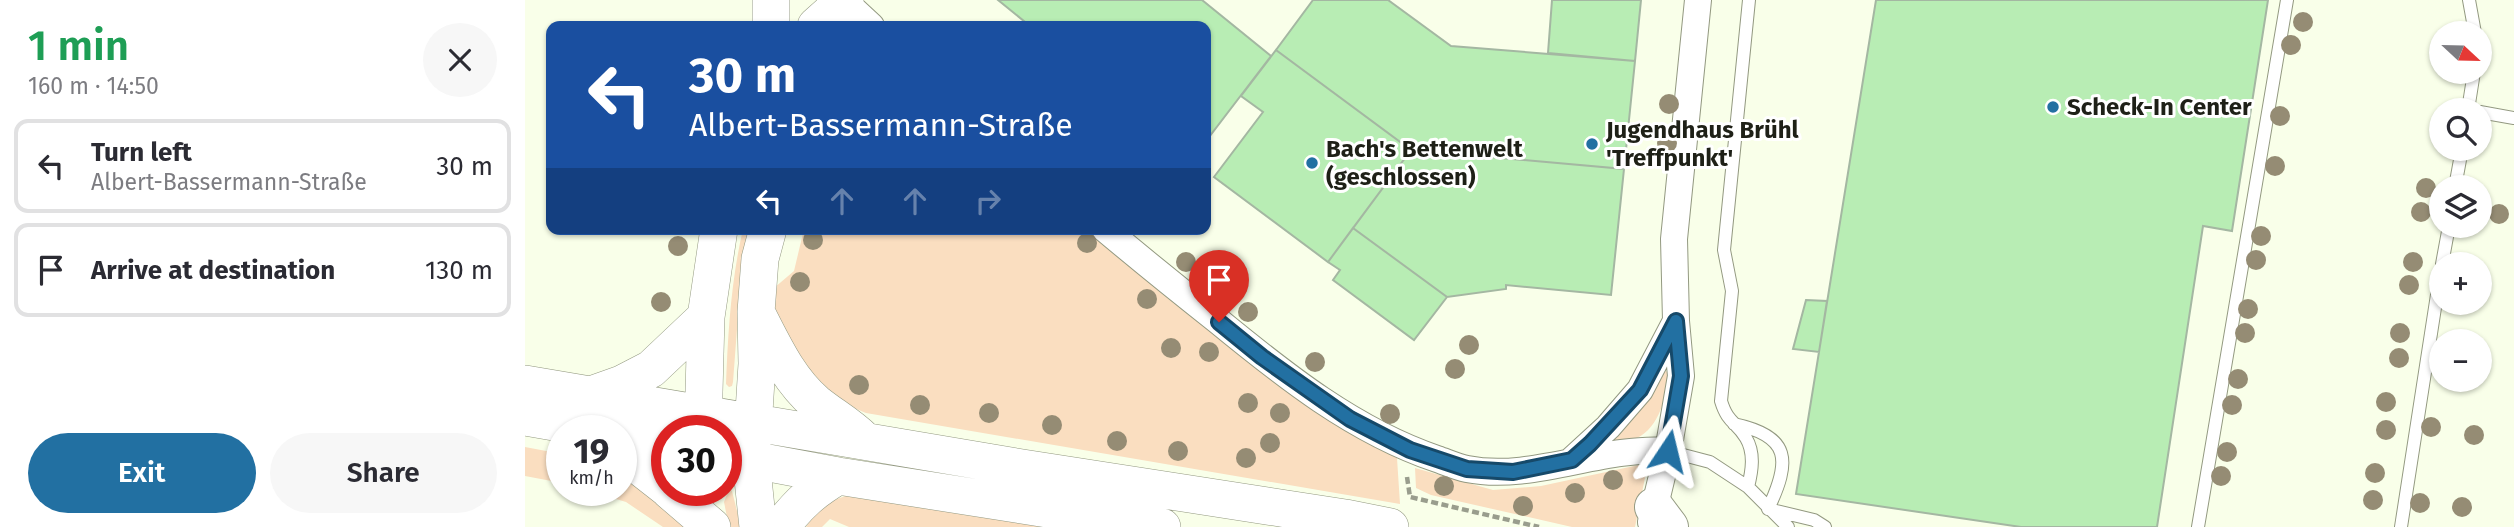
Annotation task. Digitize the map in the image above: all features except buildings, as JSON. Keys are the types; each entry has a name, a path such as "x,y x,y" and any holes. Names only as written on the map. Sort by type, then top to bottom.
{"main road":[{"path":"771,0 771,21"},
{"path":"823,21 842,7"},
{"path":"702,415 706,317 718,235"},
{"path":"742,448 753,422 757,364 756,312 760,259 766,235"},
{"path":"756,312 795,380 816,402 865,440"},
{"path":"604,415 621,384 651,369 706,317"},
{"path":"525,384 582,415"},
{"path":"525,417 546,419"},
{"path":"742,422 1390,527"},
{"path":"742,459 1162,527"},
{"path":"637,465 651,476"},
{"path":"742,472 758,527"},
{"path":"781,527 811,492 838,476"},
{"path":"688,506 713,527"},
{"path":"711,506 713,527"}],"street":[{"path":"1657,520 1681,376 1676,321 1674,239 1698,0"},
{"path":"842,7 863,21"},
{"path":"1112,235 1262,357 1350,419 1410,450 1467,469 1501,472 1647,450 1668,451"},
{"path":"1572,460 1608,427 1640,390 1676,321"}],"lane":[{"path":"1748,487 1752,455 1746,438 1726,416 1721,401 1732,291 1724,250 1749,0"},
{"path":"2198,527 2287,0"},
{"path":"2469,0 2473,21"},
{"path":"2492,114 2514,117"},
{"path":"2401,527 2434,315"},
{"path":"1733,423 1755,428 1769,435 1779,446 1783,461 1782,477 1768,509"},
{"path":"1668,451 1710,462 1748,487 1788,527"},
{"path":"1768,509 1814,520 1825,527"}],"shaded area":[{"path":"742,235 749,235 742,263 733,382 729,387 726,384 728,345"},
{"path":"803,235 1098,235 1228,342 1371,444 1397,458 1400,504 866,413 827,397 799,369 773,305 774,288 794,271"},
{"path":"1666,371 1670,375 1666,393 1651,427 1634,439 1604,443 1662,372"},
{"path":"525,447 546,451 546,480 525,476"},
{"path":"1648,463 1635,527 1572,527 1431,495 1416,488 1415,468 1493,490 1541,486"},
{"path":"637,484 651,496 651,506 663,506 687,527 663,527 632,506 637,506"},
{"path":"855,493 1112,527 849,527 830,519 822,527 806,527 827,504"},
{"path":"725,506 736,506 741,527 729,527"}],"place":[{"name":"Scheck-In Center","path":"2053,107"},
{"name":"Jugendhaus Brühl 'Treffpunkt'","path":"1592,144"},
{"name":"Bach's Bettenwelt (geschlossen)","path":"1312,163"}],"route":[{"path":"1219,322 1262,357 1350,419 1410,450 1467,469 1513,472 1572,460 1590,444 1640,390 1676,321 1681,376 1668,451"}]}
